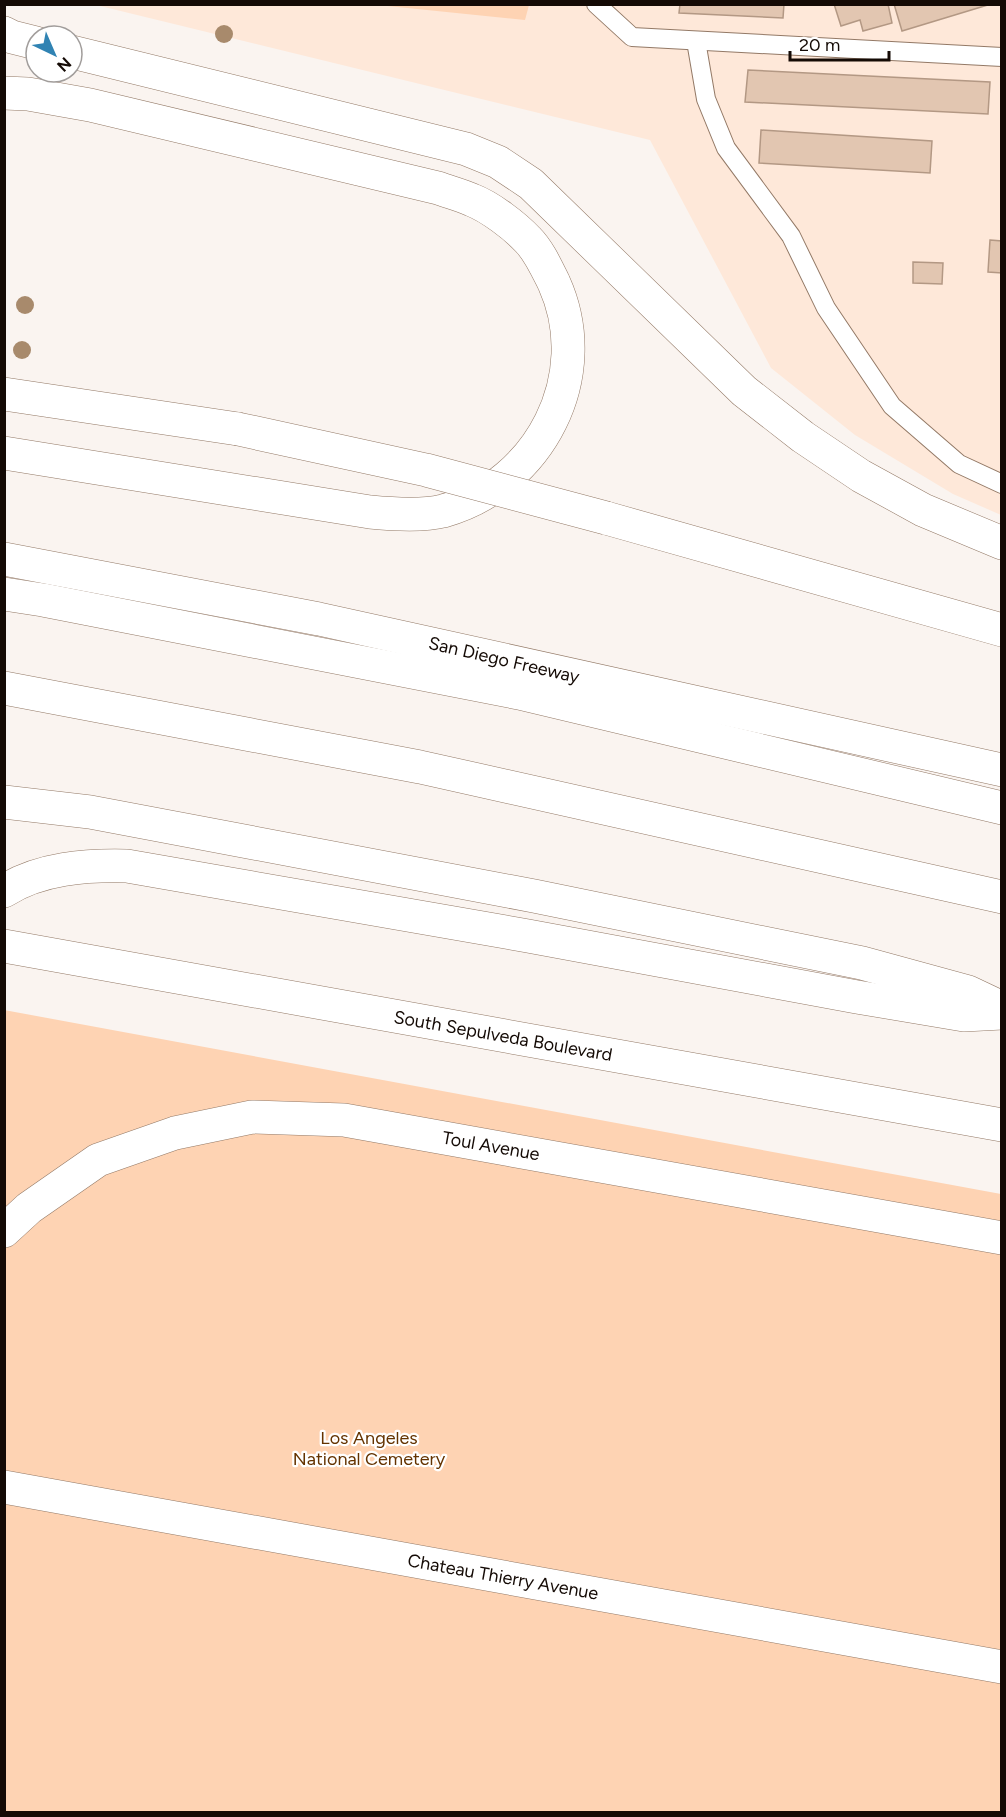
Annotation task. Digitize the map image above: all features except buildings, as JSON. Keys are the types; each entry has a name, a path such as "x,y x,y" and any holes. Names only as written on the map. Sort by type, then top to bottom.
{"main road":[{"path":"4,33 12,38 24,40"},
{"path":"84,55 466,149 498,162 531,184 744,391 803,437 861,476 923,510 1002,543"},
{"path":"4,93 28,94 90,105 438,188 475,201 505,220 529,240 548,270 561,300 569,335 568,369 558,406 539,443 516,470 474,500 441,511 394,514 370,512 4,453"},
{"path":"4,394 238,429 426,470 606,518 1002,630"},
{"name":"San Diego Freeway","path":"4,559 319,619 1002,770"},
{"path":"4,594 519,693 1002,808"},
{"path":"4,688 420,767 1002,897"},
{"path":"4,802 90,812 546,899 862,963 968,992 1002,1008"},
{"path":"4,891 37,877 63,870 99,865 127,866 857,998 964,1015 1002,1013"},
{"name":"South Sepulveda Boulevard","path":"4,946 1002,1125"},
{"name":"Toul Avenue","path":"4,1231 29,1208 98,1160 176,1133 252,1117 344,1120 1002,1238"},
{"name":"Chateau Thierry Avenue","path":"4,1487 1002,1667"}],"lane":[{"path":"596,4 633,37 1002,57"},
{"path":"696,41 706,99 726,148 791,236 826,308 892,406 959,464 1002,484"}],"shaded area":[{"path":"96,5 1001,5 1001,515 953,494 855,435 771,368 650,140"}],"green space":[{"path":"529,4 525,20 378,5"},
{"name":"Los Angeles National Cemetery","path":"4,1010 1001,1194 1001,1812 5,1812"}]}
